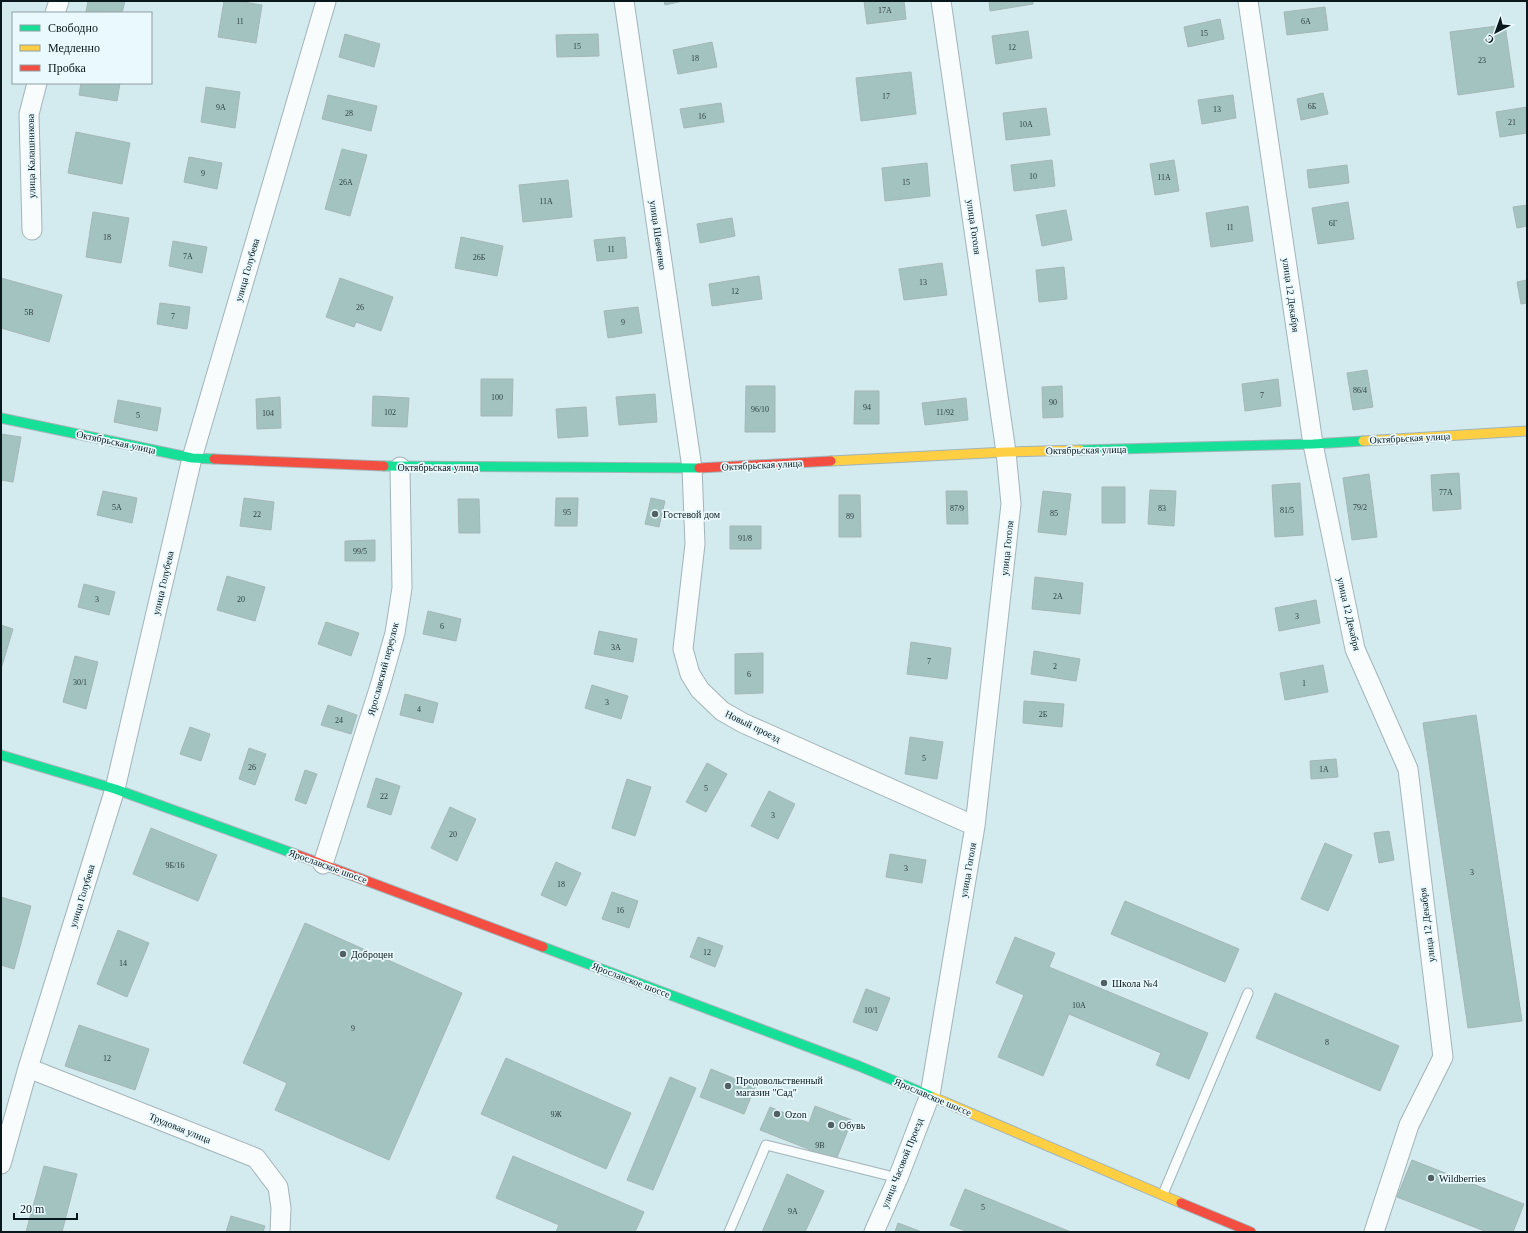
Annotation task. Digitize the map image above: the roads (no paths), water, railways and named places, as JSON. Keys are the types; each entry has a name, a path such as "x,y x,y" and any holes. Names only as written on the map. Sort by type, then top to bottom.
{"street":[{"path":"56,12 59,1"},
{"name":"улица Голубева","path":"1,1164 28,1068 115,789 192,458 326,1"},
{"name":"улица Шевченко","path":"624,1 692,468"},
{"name":"улица Гоголя","path":"930,1095 975,826 1012,504 1006,452 941,1"},
{"name":"улица 12 Декабря","path":"1248,1 1313,444 1355,649 1408,769 1443,1057 1409,1125 1374,1232"},
{"name":"улица Калашникова","path":"32,230 29,114 37,84"},
{"name":"Октябрьская улица","path":"1,418 192,458 400,467 692,468 1006,452 1313,444 1527,431"},
{"name":"Ярославский переулок","path":"323,864 378,693 395,633 402,588 400,467"},
{"name":"Новый проезд","path":"692,468 695,544 683,649 690,674 700,690 722,711 743,723 975,826"},
{"name":"Ярославское шоссе","path":"1,756 115,789 323,864 859,1066 1251,1232"},
{"name":"Трудовая улица","path":"28,1068 256,1158 278,1187 281,1208 280,1232"},
{"name":"улица Часовой Проезд","path":"874,1232 898,1178 930,1095"}],"lane":[{"path":"1163,1194 1248,993"},
{"path":"729,1232 766,1145 898,1178"}],"place":[{"name":"Гостевой дом","path":"655,514"},
{"name":"Доброцен","path":"343,954"},
{"name":"Школа №4","path":"1104,983"},
{"name":"Продовольственный магазин \"Сад\"","path":"728,1086"},
{"name":"Ozon","path":"777,1114"},
{"name":"Обувь","path":"831,1125"},
{"name":"Wildberries","path":"1431,1178"}]}
